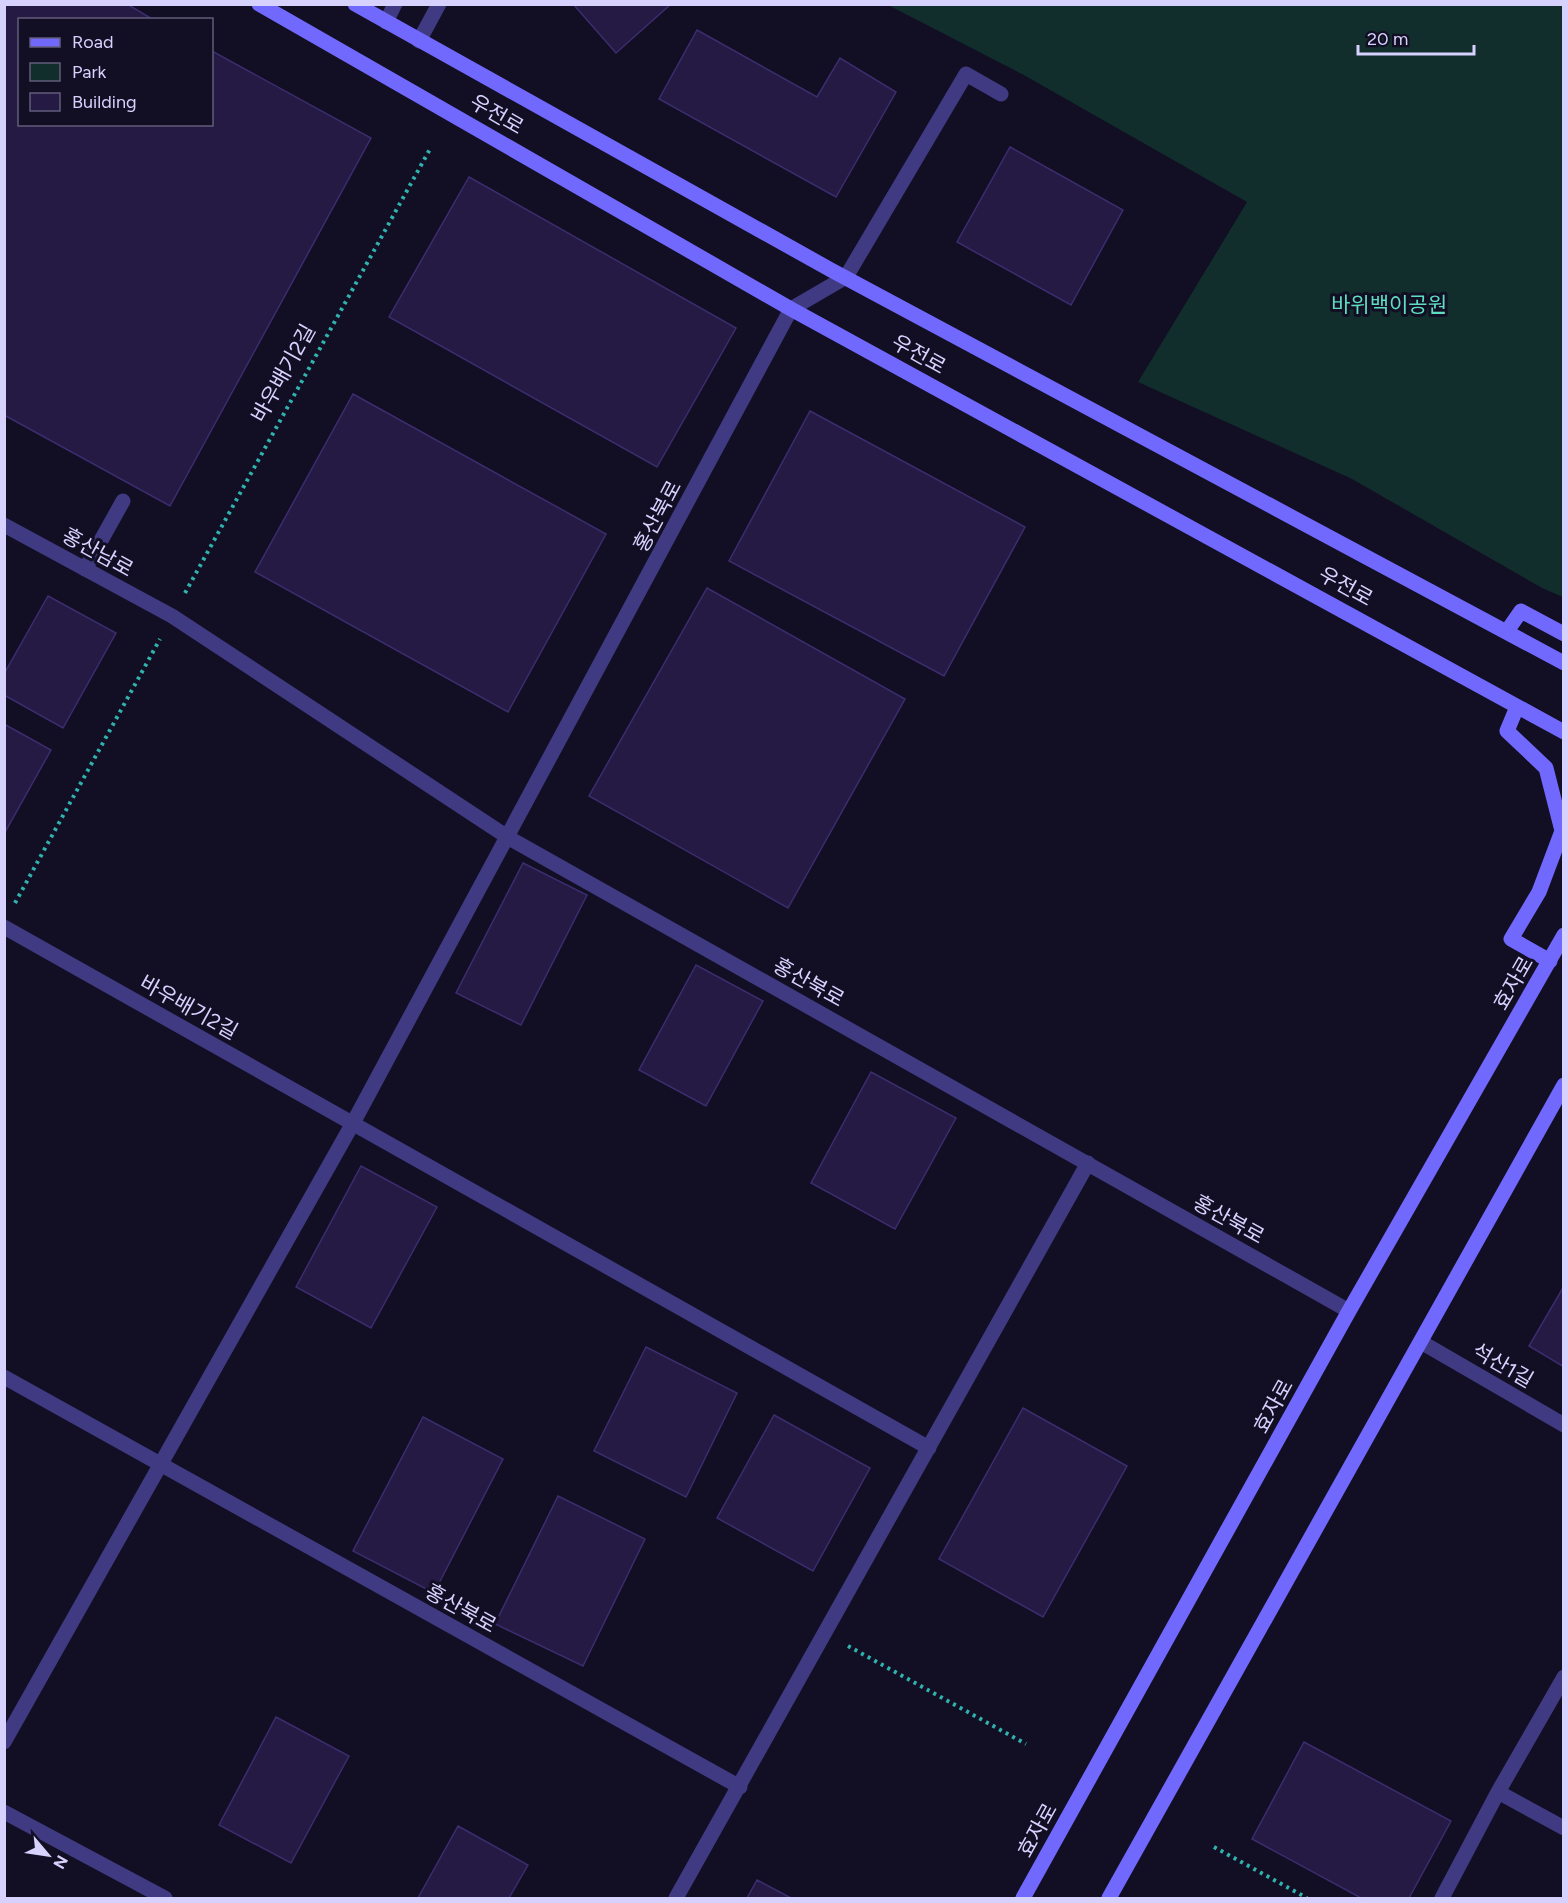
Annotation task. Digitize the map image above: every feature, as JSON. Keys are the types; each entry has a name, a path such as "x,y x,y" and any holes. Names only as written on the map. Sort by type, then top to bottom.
{"street":[{"name":"우전로","path":"260,4 791,309 1392,635 1563,732"},
{"name":"우전로","path":"355,4 846,277 1563,663"},
{"path":"386,22 395,4"},
{"path":"418,41 439,4"},
{"path":"791,309 846,277 966,74 1001,94"},
{"name":"홍산북로","path":"4,1742 353,1123 509,838 791,309"},
{"path":"86,569 123,501"},
{"name":"홍산남로","path":"4,525 172,616"},
{"path":"1507,631 1521,611 1563,634"},
{"path":"172,616 509,838"},
{"path":"1517,707 1507,731 1546,768 1562,831 1539,891 1511,939 1550,961"},
{"name":"홍산북로","path":"509,838 1349,1311"},
{"name":"바우배기2길","path":"7,920 353,1123"},
{"name":"효자로","path":"1023,1899 1349,1311 1563,936"},
{"path":"1109,1899 1563,1085"},
{"path":"353,1123 929,1448"},
{"path":"676,1899 1088,1163"},
{"name":"석산1길","path":"1421,1342 1563,1425"},
{"path":"4,1377 162,1465"},
{"name":"홍산북로","path":"162,1465 740,1787"},
{"path":"1442,1899 1498,1792 1563,1677"},
{"path":"1498,1792 1563,1828"},
{"path":"4,1812 165,1899"}],"path":[{"name":"바우배기2길","path":"7,920 430,150"},
{"path":"847,1645 1026,1744"},
{"path":"1214,1847 1307,1899"}],"green space":[{"name":"바위백이공원","path":"888,5 1563,5 1563,597 1542,588 1352,479 1138,382 1247,202 1022,74"}],"building":[{"path":"4,4 127,4 151,18 18,18 18,126 213,126 213,52 371,138 170,506 4,415"},
{"path":"573,4 671,4 616,53"},
{"path":"697,30 817,97 840,58 896,92 836,197 659,99"},
{"path":"1010,147 1123,210 1071,305 957,242"},
{"path":"469,177 736,328 657,467 389,317"},
{"path":"353,394 606,534 508,712 255,572"},
{"path":"810,411 1025,527 944,676 729,561"},
{"path":"707,588 905,699 788,908 589,796"},
{"path":"48,596 116,633 63,728 4,695 4,674"},
{"path":"4,724 51,750 4,834"},
{"path":"523,863 587,895 521,1025 456,993"},
{"path":"696,965 763,1001 706,1106 639,1070"},
{"path":"871,1072 956,1118 895,1229 811,1183"},
{"path":"361,1166 437,1207 371,1328 296,1287"},
{"path":"1564,1286 1564,1367 1529,1346"},
{"path":"646,1347 737,1393 686,1497 594,1451"},
{"path":"1023,1408 1127,1466 1043,1617 939,1559"},
{"path":"774,1415 870,1468 813,1571 717,1518"},
{"path":"423,1417 503,1459 434,1593 353,1551"},
{"path":"558,1496 645,1539 583,1666 495,1624"},
{"path":"276,1717 349,1756 291,1863 219,1825"},
{"path":"1304,1742 1451,1821 1409,1898 1361,1898 1252,1839"},
{"path":"458,1826 528,1865 509,1898 418,1898"},
{"path":"757,1880 791,1898 747,1898"}]}
